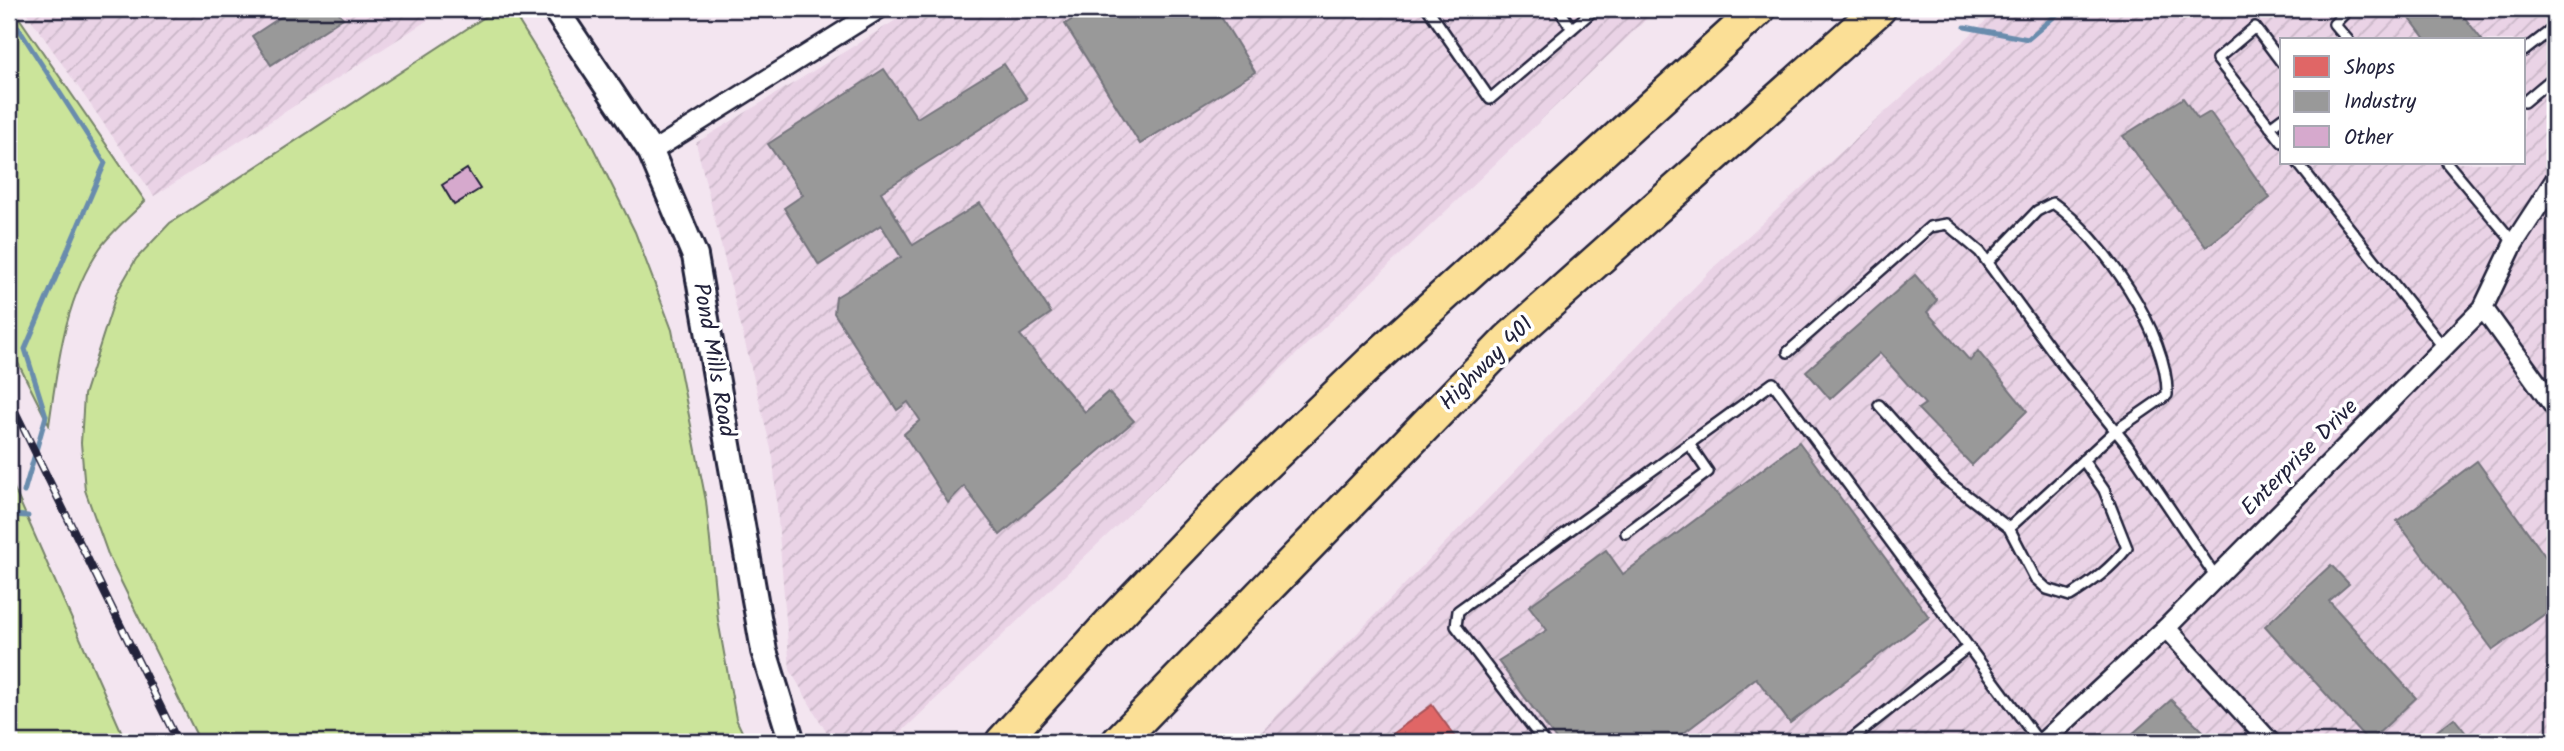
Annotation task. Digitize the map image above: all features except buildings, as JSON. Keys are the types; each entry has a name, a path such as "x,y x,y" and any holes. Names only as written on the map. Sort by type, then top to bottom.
{"highway":[{"name":"Highway 401","path":"1118,742 1509,339 1879,9"},
{"path":"1002,742 1113,620 1245,483 1381,353 1752,14"}],"main road":[{"name":"Pond Mills Road","path":"555,9 651,152 695,256 764,651 792,742"}],"street":[{"path":"651,152 879,9"},
{"name":"Enterprise Drive","path":"2041,742 2166,628 2483,308 2514,243 2555,180"},
{"path":"2483,308 2555,408"},
{"path":"2166,628 2270,742"}],"lane":[{"path":"1428,9 1490,99 1595,9"},
{"path":"1559,9 1572,29"},
{"path":"2546,9 2555,20"},
{"path":"2345,10 2334,23 2346,38"},
{"path":"2280,60 2255,27 2217,59 2280,140"},
{"path":"2526,49 2555,27"},
{"path":"2526,100 2555,76"},
{"path":"2270,127 2280,120"},
{"path":"2299,164 2444,348"},
{"path":"2448,164 2514,243"},
{"path":"1988,262 2037,211 2053,203 2092,238 2137,302 2156,342 2167,379 2167,396 2115,430 2009,528"},
{"path":"1788,352 1930,227 1947,224 1988,262 2115,430 2216,577"},
{"path":"1544,742 1456,626 1458,611 1773,383 2041,742"},
{"path":"1879,404 1944,479 2009,528 2035,578 2047,589 2070,596 2096,580 2127,548 2104,490 2083,460"},
{"path":"1626,533 1708,472 1689,444"},
{"path":"1848,742 1968,647"}],"shaded area":[{"path":"24,9 445,9 154,196"},
{"path":"914,9 1657,9 891,742 832,742 790,670 773,457 696,143"},
{"path":"1999,9 2555,9 2555,742 1251,742 1715,266"}],"green space":[{"path":"9,9 13,9 145,201 100,248 78,289 64,333 49,425 9,345"},
{"path":"497,9 511,9 577,115 635,232 672,330 706,501 718,620 736,719 747,742 200,742 109,557 85,490 81,443 84,395 117,292 136,259 170,223"},
{"path":"9,477 126,742 9,742"}],"waterway":[{"path":"1965,27 2028,39 2063,9"},
{"path":"17,26 105,163 25,349 46,416 24,492"},
{"path":"9,515 28,516"}],"railway":[{"path":"9,399 178,742"}]}
